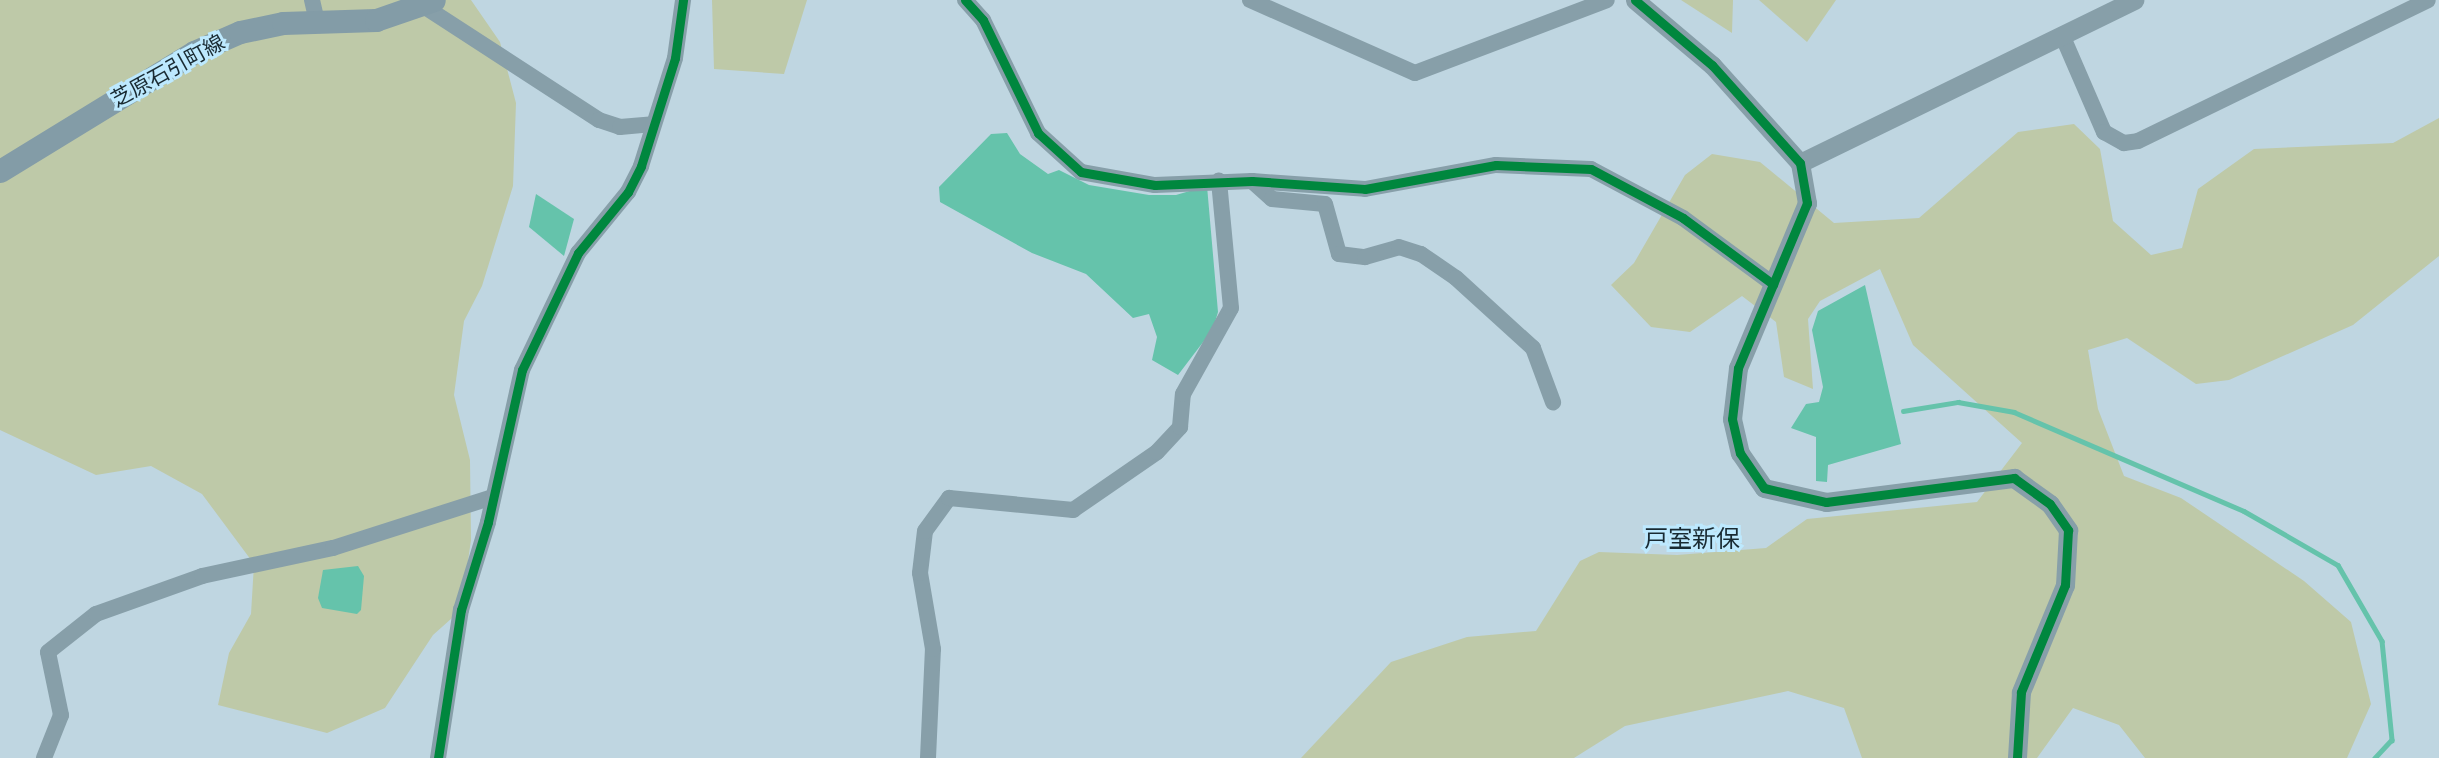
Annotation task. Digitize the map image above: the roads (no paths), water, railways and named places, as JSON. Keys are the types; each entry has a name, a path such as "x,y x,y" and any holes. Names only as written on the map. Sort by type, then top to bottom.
{"main road":[{"name":"芝原石引町線","path":"0,171 194,52 240,32 315,11 376,20 428,2"}],"street":[{"path":"438,758 461,610 493,497 507,423 550,304 578,253 628,192 675,58 683,0"},
{"path":"1250,0 1415,73 1607,0"},
{"path":"1635,0 1712,65 1800,163 1807,204 1738,368 1732,419 1740,453 1764,488 1826,502 2014,478 2050,503 2068,530 2065,585 2021,692 2017,758"},
{"path":"1800,163 2134,0"},
{"path":"2062,35 2104,132 2124,143 2138,141 2428,0"},
{"path":"428,2 599,120 620,127 653,124"},
{"path":"971,3 1012,74 1038,133 1059,157 1101,179 1155,185 1252,181 1366,189 1496,165 1591,169 1683,218 1773,284"},
{"path":"928,758 933,649 920,573 925,531 949,498 1073,510 1157,452 1180,427 1183,394 1231,309 1219,181"},
{"path":"1252,181 1272,200 1325,204 1339,254 1365,257 1399,247 1420,254 1456,278 1533,348 1553,402"},
{"path":"44,758 61,715 48,652 96,614 202,576 332,548 493,497"}],"waterway":[{"path":"1903,411 1958,402 2014,412 2244,511 2338,565 2382,641 2392,740 2375,758"}],"district":[{"name":"戸室新保","path":"1692,539"}]}
